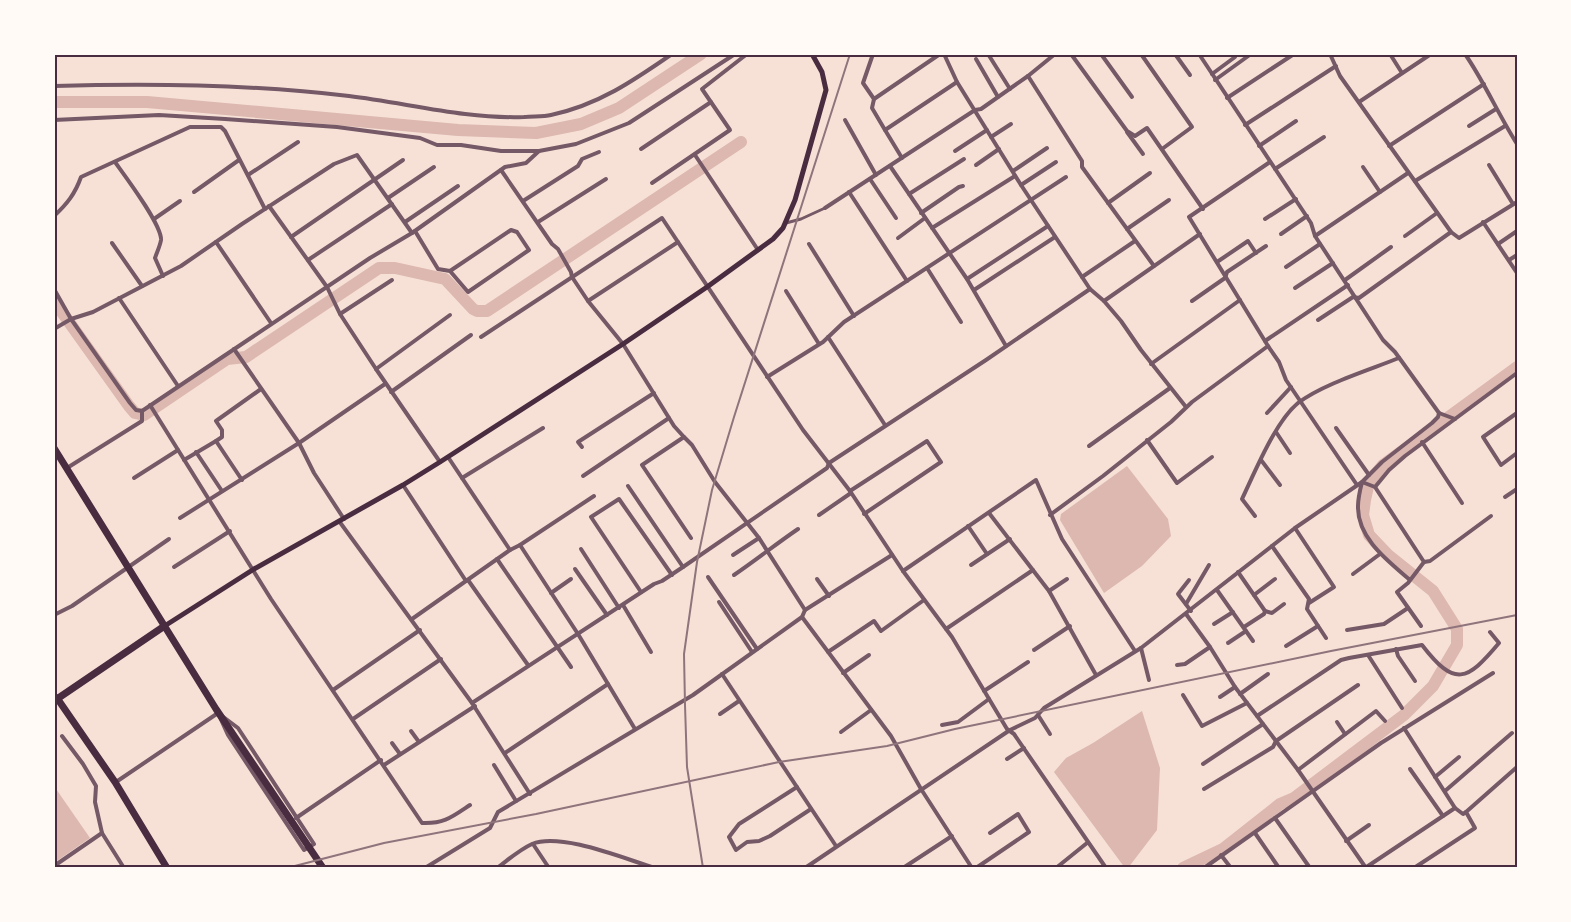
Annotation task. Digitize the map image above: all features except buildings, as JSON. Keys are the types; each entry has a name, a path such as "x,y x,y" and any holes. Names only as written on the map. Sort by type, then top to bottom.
{"highway":[{"path":"54,448 57,462 67,468 218,713 276,795 323,868"},
{"path":"164,627 55,698 115,782 167,868"}],"main road":[{"path":"164,627 254,569 440,462 623,344 772,239 786,223 795,200 826,90 822,72 812,54"}],"street":[{"path":"54,86 226,85 349,96 472,115 549,116 608,96 672,54"},
{"path":"54,120 159,115 225,119 337,127 420,138 437,145 461,145 501,151 539,151 576,144 629,123 735,54"},
{"path":"652,183 730,130 702,89 747,54"},
{"path":"873,54 863,83 874,99"},
{"path":"902,158 872,108 874,99 942,54 999,150 1082,278 1121,321 1151,364 1186,407"},
{"path":"988,54 1010,89"},
{"path":"786,223 825,208 975,110 981,109 1029,76 1054,54"},
{"path":"1071,54 1143,154"},
{"path":"1101,54 1132,97"},
{"path":"1140,54 1192,127 1162,149"},
{"path":"1175,54 1190,75"},
{"path":"1199,54 1307,216 1315,236 1383,340 1441,413 1453,418"},
{"path":"1215,80 1251,54"},
{"path":"1227,98 1294,54"},
{"path":"1330,54 1340,76 1389,146 1450,232 1459,238 1515,203 1489,165"},
{"path":"1390,54 1402,73"},
{"path":"1359,102 1431,54"},
{"path":"1465,54 1492,97 1505,126 1517,144"},
{"path":"1212,74 1234,56 1239,63"},
{"path":"976,59 998,97"},
{"path":"1245,125 1336,66"},
{"path":"1029,76 1082,160 1082,167 1154,266"},
{"path":"885,130 957,82"},
{"path":"1389,146 1484,84"},
{"path":"640,149 711,102"},
{"path":"1469,126 1496,109"},
{"path":"844,120 876,175"},
{"path":"1259,146 1296,121"},
{"path":"991,137 1011,124"},
{"path":"1415,181 1505,126"},
{"path":"54,216 69,202 77,190 81,177 190,127 221,127 267,208 327,287 340,314 385,384 440,462"},
{"path":"1127,131 1135,136 1147,128 1203,209"},
{"path":"956,151 987,130"},
{"path":"1275,169 1324,137"},
{"path":"248,175 298,142"},
{"path":"932,228 1014,174 1047,148"},
{"path":"976,165 999,150"},
{"path":"67,468 142,421 142,414 150,405 271,323 414,232 505,167 526,163 539,151"},
{"path":"523,201 578,166 582,159 599,152"},
{"path":"54,329 71,319 93,312 181,266 334,165 357,155 414,232 438,269 450,271 468,292 530,250 518,232 511,230 450,271"},
{"path":"695,155 758,250"},
{"path":"909,194 964,159"},
{"path":"194,192 239,160"},
{"path":"291,237 403,160"},
{"path":"115,162 154,219 161,240 155,258 163,276"},
{"path":"1021,185 1056,162"},
{"path":"1270,162 1189,217 1280,362 1291,387 1359,484 1359,519 1367,536 1380,554 1410,580"},
{"path":"890,166 967,279 1006,346"},
{"path":"388,198 434,167"},
{"path":"1363,167 1380,192"},
{"path":"501,170 564,259 572,277 588,301 623,344 669,418 692,446 715,482 748,522 805,610"},
{"path":"1108,203 1150,173"},
{"path":"1315,236 1408,173"},
{"path":"767,377 819,344 844,322 1066,177"},
{"path":"538,222 606,179"},
{"path":"870,179 896,218"},
{"path":"405,222 458,186"},
{"path":"921,213 963,186"},
{"path":"849,192 907,281"},
{"path":"1265,219 1296,199"},
{"path":"1126,229 1169,200"},
{"path":"154,219 180,201"},
{"path":"308,260 392,204"},
{"path":"1405,236 1437,213"},
{"path":"1281,234 1307,216"},
{"path":"481,337 662,218 803,430 850,492 903,572 946,629 1007,729 1024,748 1106,868"},
{"path":"898,238 926,218"},
{"path":"1484,222 1517,273"},
{"path":"967,279 1047,226"},
{"path":"1498,244 1517,231"},
{"path":"1318,320 1356,297 1359,298 1450,232"},
{"path":"1104,301 1200,234"},
{"path":"974,290 1055,237"},
{"path":"1082,278 1135,240"},
{"path":"1217,262 1248,241 1256,253"},
{"path":"216,242 271,323"},
{"path":"588,301 678,242"},
{"path":"112,243 142,286"},
{"path":"809,244 854,316"},
{"path":"1286,267 1320,244"},
{"path":"1192,301 1225,278 1227,272 1266,246"},
{"path":"1345,280 1391,247"},
{"path":"1509,260 1517,255"},
{"path":"1295,288 1333,263"},
{"path":"927,267 961,322"},
{"path":"340,314 392,280"},
{"path":"1050,515 1103,476 1267,343 1348,285"},
{"path":"54,289 71,319 130,403 142,414"},
{"path":"296,818 383,762 400,754 528,665 641,592 672,575 827,468 829,463 1090,289"},
{"path":"786,291 819,344"},
{"path":"119,298 178,386"},
{"path":"1151,364 1240,300"},
{"path":"376,369 450,315"},
{"path":"391,392 471,335"},
{"path":"828,337 885,425"},
{"path":"234,349 298,443 341,520 473,704 530,794"},
{"path":"1255,516 1242,500 1280,424 1301,402 1317,392 1399,358"},
{"path":"1375,487 1389,470 1422,442 1517,373"},
{"path":"180,518 242,480 385,384"},
{"path":"1267,413 1291,387"},
{"path":"1089,446 1170,388"},
{"path":"184,460 222,437 222,430 216,421 261,389"},
{"path":"582,447 578,442 654,393"},
{"path":"150,405 271,599 422,823 433,824 447,821 470,805"},
{"path":"805,868 1010,730 1038,715 1044,708 1141,648 1295,528 1359,484 1441,413"},
{"path":"1517,413 1483,437 1501,465 1517,453"},
{"path":"583,476 669,418"},
{"path":"462,478 543,428"},
{"path":"1336,428 1369,475"},
{"path":"1276,432 1290,453"},
{"path":"684,437 642,465 691,538"},
{"path":"1147,440 1177,483 1212,457"},
{"path":"216,441 242,480"},
{"path":"819,515 927,441 940,462 864,514"},
{"path":"1422,442 1462,503"},
{"path":"134,478 178,450"},
{"path":"196,453 222,491"},
{"path":"448,456 510,550"},
{"path":"1261,459 1280,485"},
{"path":"903,572 1036,480 1062,539 1135,651"},
{"path":"1359,484 1375,487 1424,562"},
{"path":"403,485 528,665"},
{"path":"628,486 683,567"},
{"path":"1505,497 1517,489"},
{"path":"412,619 510,550 594,496"},
{"path":"641,592 591,517 619,499 672,575"},
{"path":"989,513 1049,591 1095,675"},
{"path":"1421,626 1398,592 1424,562 1430,561 1491,516"},
{"path":"968,526 987,554"},
{"path":"1295,528 1334,587 1308,603"},
{"path":"734,575 798,529"},
{"path":"174,567 230,531"},
{"path":"733,555 759,538"},
{"path":"54,615 72,606 169,539"},
{"path":"971,565 1010,539"},
{"path":"520,545 578,634 635,729"},
{"path":"1272,546 1309,599 1307,609 1326,638"},
{"path":"581,549 651,652"},
{"path":"1353,574 1380,554"},
{"path":"425,868 490,828 498,812 693,695 802,616 805,610 892,555"},
{"path":"497,559 571,667"},
{"path":"1186,604 1209,565"},
{"path":"575,569 607,615"},
{"path":"946,629 1034,570"},
{"path":"1239,572 1265,611 1272,613 1284,604"},
{"path":"708,577 757,649"},
{"path":"551,593 571,579"},
{"path":"817,579 829,596"},
{"path":"1049,591 1067,579"},
{"path":"1254,595 1275,579"},
{"path":"1189,580 1178,594 1191,611"},
{"path":"1217,590 1253,641"},
{"path":"828,652 874,621 881,631 924,600"},
{"path":"719,602 752,652"},
{"path":"1347,630 1384,624 1408,608"},
{"path":"1228,644 1265,611"},
{"path":"1214,624 1233,612"},
{"path":"1186,614 1235,687 1298,770 1365,868 1455,808"},
{"path":"802,616 891,736 921,789 974,868 1029,832 1018,814 990,833"},
{"path":"1034,650 1070,626"},
{"path":"1286,646 1318,626"},
{"path":"333,690 420,630"},
{"path":"1257,716 1341,660 1422,645 1440,667 1455,675 1466,674 1478,668 1499,643 1490,632"},
{"path":"1177,665 1185,664 1210,647"},
{"path":"1141,648 1149,680"},
{"path":"1396,649 1398,656 1415,681"},
{"path":"843,673 869,655"},
{"path":"1368,655 1402,708"},
{"path":"353,719 441,659"},
{"path":"984,691 1028,662"},
{"path":"1204,868 1404,728 1493,673"},
{"path":"722,674 836,846"},
{"path":"1240,694 1268,674"},
{"path":"505,753 608,684"},
{"path":"1204,789 1273,747 1276,741 1358,686"},
{"path":"1220,697 1235,687"},
{"path":"1183,695 1202,726 1247,703"},
{"path":"942,725 958,722 989,699"},
{"path":"720,714 739,701"},
{"path":"841,732 871,710"},
{"path":"1298,770 1376,711 1385,721"},
{"path":"115,782 218,713"},
{"path":"218,713 238,728 314,843 304,850 228,735 218,713"},
{"path":"1038,715 1050,734"},
{"path":"1337,722 1345,734"},
{"path":"1203,765 1263,724"},
{"path":"1404,728 1455,808 1462,814 1517,767"},
{"path":"411,731 418,742"},
{"path":"1445,791 1512,733"},
{"path":"62,736 96,786 95,802 102,833 120,858 124,868"},
{"path":"392,743 400,754"},
{"path":"1007,759 1024,748"},
{"path":"1435,777 1459,757"},
{"path":"494,765 516,801"},
{"path":"1410,769 1443,816"},
{"path":"797,787 739,824 729,837 736,850 747,842 759,841 770,836 811,809"},
{"path":"1414,868 1475,828 1466,812"},
{"path":"1275,818 1310,868"},
{"path":"1347,841 1369,825"},
{"path":"54,866 102,833"},
{"path":"1255,833 1279,868"},
{"path":"903,868 952,836"},
{"path":"497,868 533,844 552,840 574,844 655,868"},
{"path":"1056,868 1087,843"},
{"path":"533,844 549,868"},
{"path":"1221,855 1231,868"},
{"path":"629,860 633,868"},
{"path":"436,861 441,868"}],"shaded area":[{"path":"1127,466 1168,519 1171,536 1142,566 1104,593 1060,520 1061,514"},
{"path":"1142,711 1160,768 1157,830 1128,868 1125,868 1054,772 1066,758"},
{"path":"54,786 90,838 54,863"}],"waterway":[{"path":"54,102 147,102 458,130 536,133 581,124 619,108 701,54"},
{"path":"54,301 129,406 135,413 144,415 227,359 246,357 379,268 395,268 445,279 473,309 487,311 741,142"},
{"path":"1183,868 1223,849 1280,804 1294,798 1404,715 1433,686 1457,645 1457,629 1433,591 1388,555 1369,535 1363,515 1369,482 1383,465 1517,367"}],"railway":[{"path":"703,868 687,767 684,654 697,562 712,490 850,54"},
{"path":"287,868 384,843 536,814 779,762 887,746 955,729 1517,615"}]}
